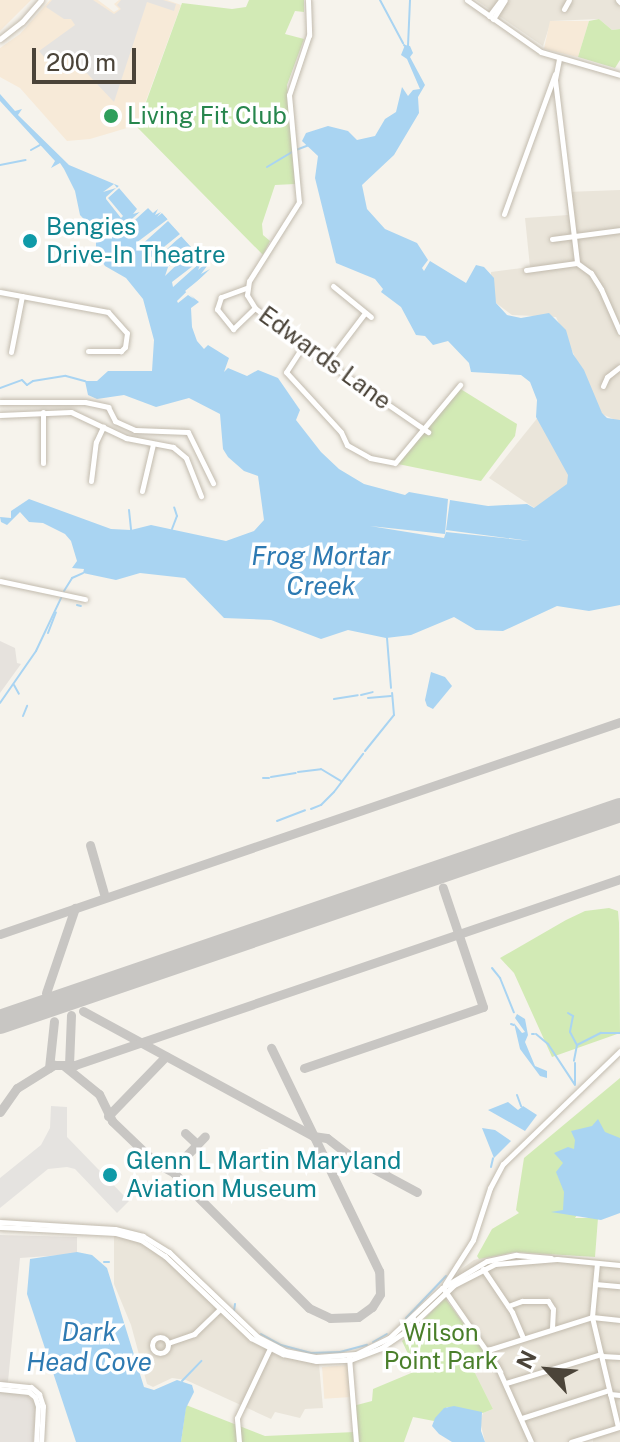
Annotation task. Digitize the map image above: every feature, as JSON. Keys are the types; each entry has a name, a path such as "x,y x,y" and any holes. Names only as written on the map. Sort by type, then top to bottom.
{"street":[{"path":"0,39 22,22 41,0"},
{"name":"Edwards Lane","path":"308,0 309,35 289,95 299,202 247,287 248,298 255,308 303,346 427,431"},
{"path":"467,0 523,42 559,59 620,75"},
{"path":"491,17 503,0"},
{"path":"564,9 569,0"},
{"path":"504,214 559,59"},
{"path":"555,74 577,263"},
{"path":"552,239 620,230"},
{"path":"526,270 577,263 591,273 601,289 620,332"},
{"path":"333,286 371,317"},
{"path":"247,287 221,297 217,309 233,329 255,308"},
{"path":"0,292 105,310 127,333 127,344 121,351 88,351"},
{"path":"11,352 22,296"},
{"path":"327,363 365,313"},
{"path":"303,346 286,372 357,453 395,463 427,431 460,385"},
{"path":"603,386 607,377 620,367"},
{"path":"0,402 85,402 108,407 115,421 135,430 188,432 213,483"},
{"path":"43,412 43,463"},
{"path":"0,415 71,412 129,439 173,447 184,454 201,496"},
{"path":"91,481 96,442 103,427"},
{"path":"142,491 153,444"},
{"path":"0,581 85,599"},
{"path":"444,1289 473,1240 490,1188 503,1164 620,1051"},
{"path":"0,1224 115,1229 137,1234 169,1252 222,1307 271,1347 306,1356 349,1358 389,1338 444,1289 473,1268 501,1258 534,1255 620,1265"},
{"path":"444,1289 483,1269 513,1261 557,1259"},
{"path":"571,1442 619,1427 592,1317 597,1263"},
{"path":"483,1269 508,1306 523,1338"},
{"path":"595,1284 620,1286"},
{"path":"444,1289 488,1350 531,1442"},
{"path":"508,1306 522,1301 548,1301 553,1309 552,1329"},
{"path":"168,1343 194,1334 222,1307"},
{"path":"488,1350 592,1317 620,1320"},
{"path":"239,1442 237,1418 271,1347"},
{"path":"506,1383 601,1355 620,1357"},
{"path":"349,1358 356,1442"},
{"path":"0,1386 29,1392 35,1397 38,1442"},
{"path":"522,1418 610,1392 620,1395"}],"shaded area":[{"path":"0,0 31,0 0,31"},
{"path":"50,0 98,0 114,12 119,9 114,4 119,0 167,0 181,5 137,125 90,139 67,141 20,88 0,77 0,48 20,34"},
{"path":"52,0 93,0 114,14 121,9 117,5 121,0 163,0 176,4 174,11 147,2 114,102 66,51 50,64 39,51 75,25 71,19 64,19 46,7"},
{"path":"476,0 620,0 620,29 612,30 599,19 551,21 543,46"},
{"path":"550,21 589,21 578,57 544,49"},
{"path":"620,190 620,422 602,414 556,317 512,315 496,303 491,272 530,267 525,218 568,215 566,192"},
{"path":"539,416 568,468 571,485 536,509 489,478"},
{"path":"0,641 15,648 17,663 21,664 0,693"},
{"path":"51,1106 67,1107 67,1137 129,1201 117,1213 75,1169 67,1167 48,1169 0,1208 0,1178 41,1145 50,1128"},
{"path":"0,1235 77,1237 77,1254 20,1258 7,1392 26,1394 36,1404 33,1442 0,1442"},
{"path":"114,1236 133,1240 158,1253 256,1344 281,1357 319,1364 323,1408 305,1409 300,1418 275,1412 271,1419 186,1380 172,1378 153,1387 147,1384 131,1325 114,1284"},
{"path":"542,1253 620,1262 620,1442 593,1442 593,1437 577,1442 485,1442 480,1421 483,1413 493,1409 469,1361 487,1352 449,1296 459,1271 474,1260 497,1254"},
{"path":"349,1365 351,1397 324,1399 322,1367"}],"green space":[{"path":"249,0 304,0 304,12 295,11 285,34 304,39 287,85 295,184 275,185 262,224 263,235 270,241 263,255 137,127 182,3 232,9 246,7"},
{"path":"599,19 612,30 620,29 620,60 615,68 578,57 589,21"},
{"path":"459,388 517,424 515,436 481,481 398,464"},
{"path":"609,908 618,911 620,1033 552,1057 514,973 500,958 585,911"},
{"path":"620,1078 620,1153 575,1218 598,1218 595,1257 515,1252 479,1259 477,1256 492,1229 519,1213 516,1210 524,1158"},
{"name":"Wilson Point Park","path":"445,1298 485,1353 469,1361 493,1409 483,1413 447,1407 434,1421 413,1417 404,1442 181,1442 186,1405 265,1436 355,1432 353,1406 372,1401 373,1389 416,1371 402,1341"}],"water":[{"name":"Frog Mortar Creek","path":"405,45 410,46 413,53 410,57 425,85 418,97 419,113 394,155 362,185 367,209 385,229 417,243 428,260 422,268 424,271 430,261 466,283 476,265 484,267 494,278 496,303 507,315 521,318 549,313 566,330 573,354 584,370 602,413 607,418 620,420 620,605 589,611 557,606 503,631 476,630 454,617 411,635 386,638 348,630 321,639 271,620 224,618 185,578 140,573 116,580 83,573 84,569 72,568 77,561 71,541 65,534 43,523 29,522 20,512 7,525 1,522 0,517 11,518 11,511 29,499 111,529 131,530 151,525 226,541 254,531 264,520 258,476 244,471 223,449 220,414 189,398 156,407 124,395 97,399 88,395 85,381 97,381 108,371 152,371 154,340 143,299 126,278 105,266 96,252 96,232 80,215 75,191 64,169 60,163 51,168 55,161 0,101 0,94 15,111 22,109 18,115 69,165 119,186 107,198 120,187 140,212 122,228 149,207 153,212 158,208 181,235 175,241 182,236 192,248 183,258 193,249 202,259 174,283 203,261 211,270 185,291 199,302 191,308 192,327 197,341 204,349 208,345 229,358 224,372 228,368 247,376 258,370 278,378 300,410 296,420 321,452 339,469 364,484 405,495 409,492 448,499 445,534 370,526 444,538 446,532 530,541 446,530 450,500 488,506 527,504 534,508 567,484 568,475 536,417 537,400 530,382 521,375 471,372 469,363 448,341 433,345 425,336 416,335 401,307 381,292 383,289 375,279 336,263 315,178 318,156 302,141 306,133 328,126 348,131 357,140 375,136 385,119 396,112 402,87 408,96 413,90 420,89 407,59 401,55"},
{"path":"431,672 445,677 452,686 433,709 427,706 425,700"},
{"path":"517,1014 525,1019 528,1035 525,1042 535,1066 547,1071 547,1078 540,1076 520,1049 514,1023 522,1033 525,1032 515,1018"},
{"path":"508,1102 518,1110 523,1106 537,1115 525,1131 488,1110"},
{"path":"598,1119 605,1132 620,1138 620,1213 601,1220 551,1212 563,1210 564,1192 556,1172 563,1163 554,1153 568,1147 574,1149 575,1140 571,1131 592,1126"},
{"path":"482,1128 495,1130 511,1141 494,1158"},
{"name":"Dark Head Cove","path":"77,1252 92,1255 107,1268 144,1387 154,1390 177,1380 192,1385 194,1392 186,1408 181,1442 76,1442 27,1294 30,1259"},
{"path":"454,1406 482,1412 481,1431 485,1442 452,1442 432,1426 444,1408"}],"pier":[{"path":"114,184 117,188 120,185 141,212 149,205 153,210 158,206 212,270 189,289 210,269 201,274 207,266 205,264 198,270 202,261 173,287 172,282 202,259 193,249 165,276 168,267 192,248 181,236 152,263 149,259 180,234 168,221 139,247 136,243 168,219 162,213 157,217 161,212 155,215 158,209 153,213 148,208 124,230 122,228 140,212 133,214 137,209 119,188 108,198 123,216 121,218 106,199 116,188 103,192"},
{"path":"187,291 194,299 188,295 178,303 177,301"}],"waterway":[{"path":"380,0 403,43"},
{"path":"408,46 410,0"},
{"path":"31,150 40,145"},
{"path":"296,150 309,145"},
{"path":"267,167 292,152"},
{"path":"0,165 26,160"},
{"path":"0,388 22,380 27,385 33,381 66,376 85,381"},
{"path":"172,529 177,516 174,507"},
{"path":"129,510 131,530"},
{"name":"Frog Mortar Creek","path":"64,591 72,578 83,573"},
{"path":"0,703 36,651 61,598"},
{"path":"77,605 81,606"},
{"path":"48,633 56,612"},
{"path":"387,638 391,688"},
{"path":"14,685 19,694"},
{"path":"361,695 373,692"},
{"path":"365,751 394,715 392,693"},
{"path":"334,699 358,695"},
{"path":"368,698 391,696"},
{"path":"23,716 27,706"},
{"path":"311,809 321,805 334,792 363,754"},
{"path":"298,772 321,769 341,781"},
{"path":"271,777 296,773"},
{"path":"263,778 269,778"},
{"path":"277,821 305,810"},
{"path":"492,968 500,978 514,1012"},
{"path":"568,1013 573,1016 570,1032 577,1045 574,1061"},
{"path":"577,1045 601,1033 620,1033"},
{"path":"536,1034 548,1044 575,1085"},
{"path":"575,1063 575,1084"},
{"path":"517,1095 521,1106"},
{"path":"491,1167 493,1158"},
{"path":"104,1262 109,1262"},
{"path":"406,1318 446,1276"},
{"path":"234,1311 235,1304"},
{"path":"261,1334 281,1345 311,1353 340,1352 367,1345"},
{"path":"373,1342 387,1334"},
{"path":"182,1381 201,1361"}],"taxiway":[{"path":"0,934 620,722"},
{"path":"90,845 105,897"},
{"path":"0,1112 17,1088 54,1065 75,1065 620,879"},
{"path":"304,1068 483,1007 443,888"},
{"path":"46,993 75,908"},
{"path":"83,1011 313,1136 327,1138 350,1156 417,1192"},
{"path":"69,1065 71,1015"},
{"path":"49,1068 54,1021"},
{"path":"63,1065 99,1094 112,1121 156,1163 173,1172 309,1308 330,1318 358,1317 372,1307 380,1294 379,1271 271,1048"},
{"path":"108,1116 166,1056"},
{"path":"185,1133 197,1144"},
{"path":"179,1158 184,1158 205,1136"}],"runway":[{"path":"0,1022 620,810"}],"place":[{"name":"Living Fit Club","path":"111,116"},
{"name":"Bengies Drive-In Theatre","path":"30,241"},
{"name":"Glenn L Martin Maryland Aviation Museum","path":"110,1175"}]}
